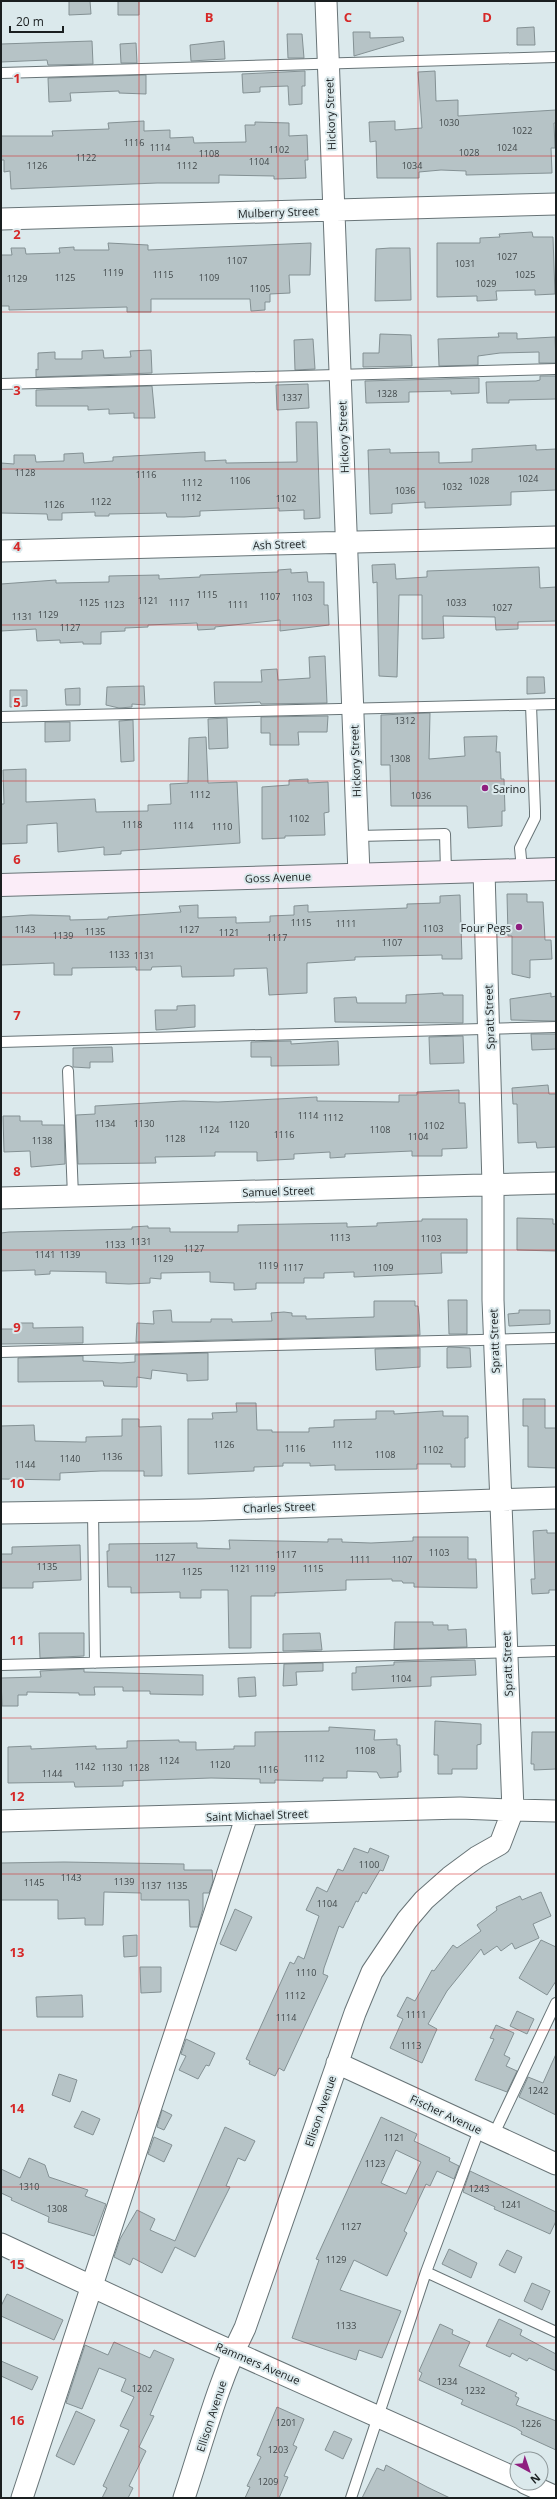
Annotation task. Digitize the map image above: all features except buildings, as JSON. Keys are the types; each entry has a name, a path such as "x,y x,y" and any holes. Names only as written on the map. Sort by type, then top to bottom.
{"main road":[{"name":"Goss Avenue","path":"1,885 556,869"}],"street":[{"name":"Hickory Street","path":"326,1 359,874"},
{"name":"Mulberry Street","path":"1,219 556,204"},
{"name":"Ash Street","path":"1,551 556,537"},
{"name":"Spratt Street","path":"484,870 493,1185 494,1339 502,1499 506,1652 513,1810"},
{"name":"Samuel Street","path":"1,1198 556,1183"},
{"name":"Charles Street","path":"1,1513 556,1498"},
{"name":"Saint Michael Street","path":"1,1821 460,1808 513,1810"},
{"path":"513,1810 556,1811"},
{"name":"Ellison Avenue","path":"184,2498 233,2352 245,2328 337,2063 372,1972 390,1941 424,1900 477,1857 500,1844 513,1810"},
{"path":"22,2498 247,1815"},
{"name":"Fischer Avenue","path":"337,2063 556,2164"},
{"name":"Rammers Avenue","path":"1,2244 233,2352 509,2476"},
{"path":"543,2491 556,2497"}],"lane":[{"path":"1,73 556,57"},
{"path":"1,384 556,369"},
{"path":"1,718 556,704"},
{"path":"522,870 520,848 533,822 535,811 531,705"},
{"path":"358,836 445,834 446,872"},
{"path":"1,1042 556,1026"},
{"path":"68,1071 73,1196"},
{"path":"1,1352 556,1338"},
{"path":"93,1511 95,1663"},
{"path":"1,1665 556,1651"},
{"path":"351,2498 426,2272 486,2133 556,2003"},
{"path":"426,2272 556,2332"}],"place":[{"name":"Sarino","path":"485,788"},
{"name":"Four Pegs","path":"519,927"}]}
